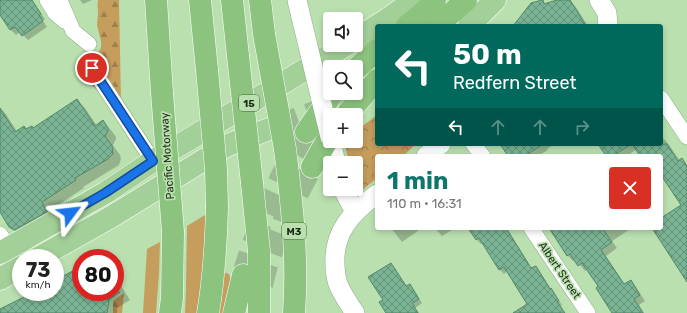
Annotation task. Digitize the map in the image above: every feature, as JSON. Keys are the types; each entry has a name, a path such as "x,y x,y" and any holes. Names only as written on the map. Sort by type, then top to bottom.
{"highway":[{"name":"Pacific Motorway","path":"156,0 173,232 172,298 170,313"},
{"path":"200,0 216,169 217,208 212,291 208,313"},
{"path":"232,0 259,251 259,313"},
{"name":"M3","path":"260,0 264,34 285,149 293,213 296,266 294,313"},
{"path":"380,24 415,0"},
{"path":"409,24 431,6 435,0"},
{"path":"439,24 466,0"},
{"path":"470,24 495,0"},
{"path":"363,35 375,27"},
{"name":"15","path":"3,245 105,193 153,161 334,52"},
{"path":"363,63 375,52"},
{"path":"352,108 375,82"},
{"path":"306,132 328,100"},
{"path":"54,249 111,217 228,145 277,126"},
{"path":"312,167 323,148"},
{"path":"0,278 12,272"},
{"path":"234,313 243,275"}],"street":[{"path":"47,0 57,15 89,44"},
{"path":"60,0 73,31"},
{"path":"599,0 607,13 608,24"},
{"path":"299,9 323,108"},
{"path":"92,68 153,161"},
{"path":"663,101 687,137"},
{"path":"428,154 438,146"},
{"path":"475,146 481,154"},
{"path":"346,196 356,212"},
{"path":"355,313 338,284 334,259 336,245 343,229 356,212 375,196"},
{"name":"Albert Street","path":"532,230 588,313"}],"green space":[{"path":"98,0 119,0 121,102 112,103 93,86 90,79 92,59 100,51 101,47 101,40 97,25"},
{"path":"375,117 375,146 414,146 405,154 375,154 375,180 363,189 363,156 347,156 346,148 363,148 363,126"},
{"path":"205,215 205,255 198,313 185,313 187,226"},
{"path":"160,242 156,313 143,313 147,249"},
{"path":"223,272 229,274 231,280 223,313 213,313"},
{"path":"113,301 123,301 122,313 113,313"}],"building":[{"path":"0,0 32,0 41,14 39,15 43,21 22,36 15,27 10,30 0,15"},
{"path":"543,0 544,4 557,0 570,0 585,24 515,24 531,3"},
{"path":"77,99 95,126 103,120 108,128 105,136 112,146 113,154 108,159 75,178 76,180 42,202 47,212 14,230 9,227 0,212 0,108 15,132 24,126 26,129 32,126 33,128"},
{"path":"663,144 667,144 678,161 682,158 687,166 687,282 653,230 663,230 663,217 681,205 663,178 663,154 639,154 633,146 663,146"},
{"path":"501,146 540,146 528,154 507,154"},
{"path":"599,146 628,146 616,154 605,154"},
{"path":"469,230 507,230 531,268 536,266 550,289 551,288 559,301 557,302 565,313 513,313 527,304 504,267 499,270 479,238 476,240"},
{"path":"550,230 603,230 612,242 601,250 624,284 631,280 640,295 634,299 643,313 612,313 596,288 598,286 582,263 578,266 570,254 567,256"},
{"path":"391,263 406,286 410,284 419,299 412,303 418,313 386,313 379,302 383,300 368,277"},
{"path":"72,272 72,301 109,301 107,313 0,313 0,309 16,301 64,301 64,276"}],"tunnel":[{"path":"277,126 355,97 372,89"},
{"path":"243,275 267,208 284,172 306,132"},
{"path":"262,285 267,265 285,217 312,167"}],"route":[{"path":"70,213 105,193 153,161 92,68"}]}
